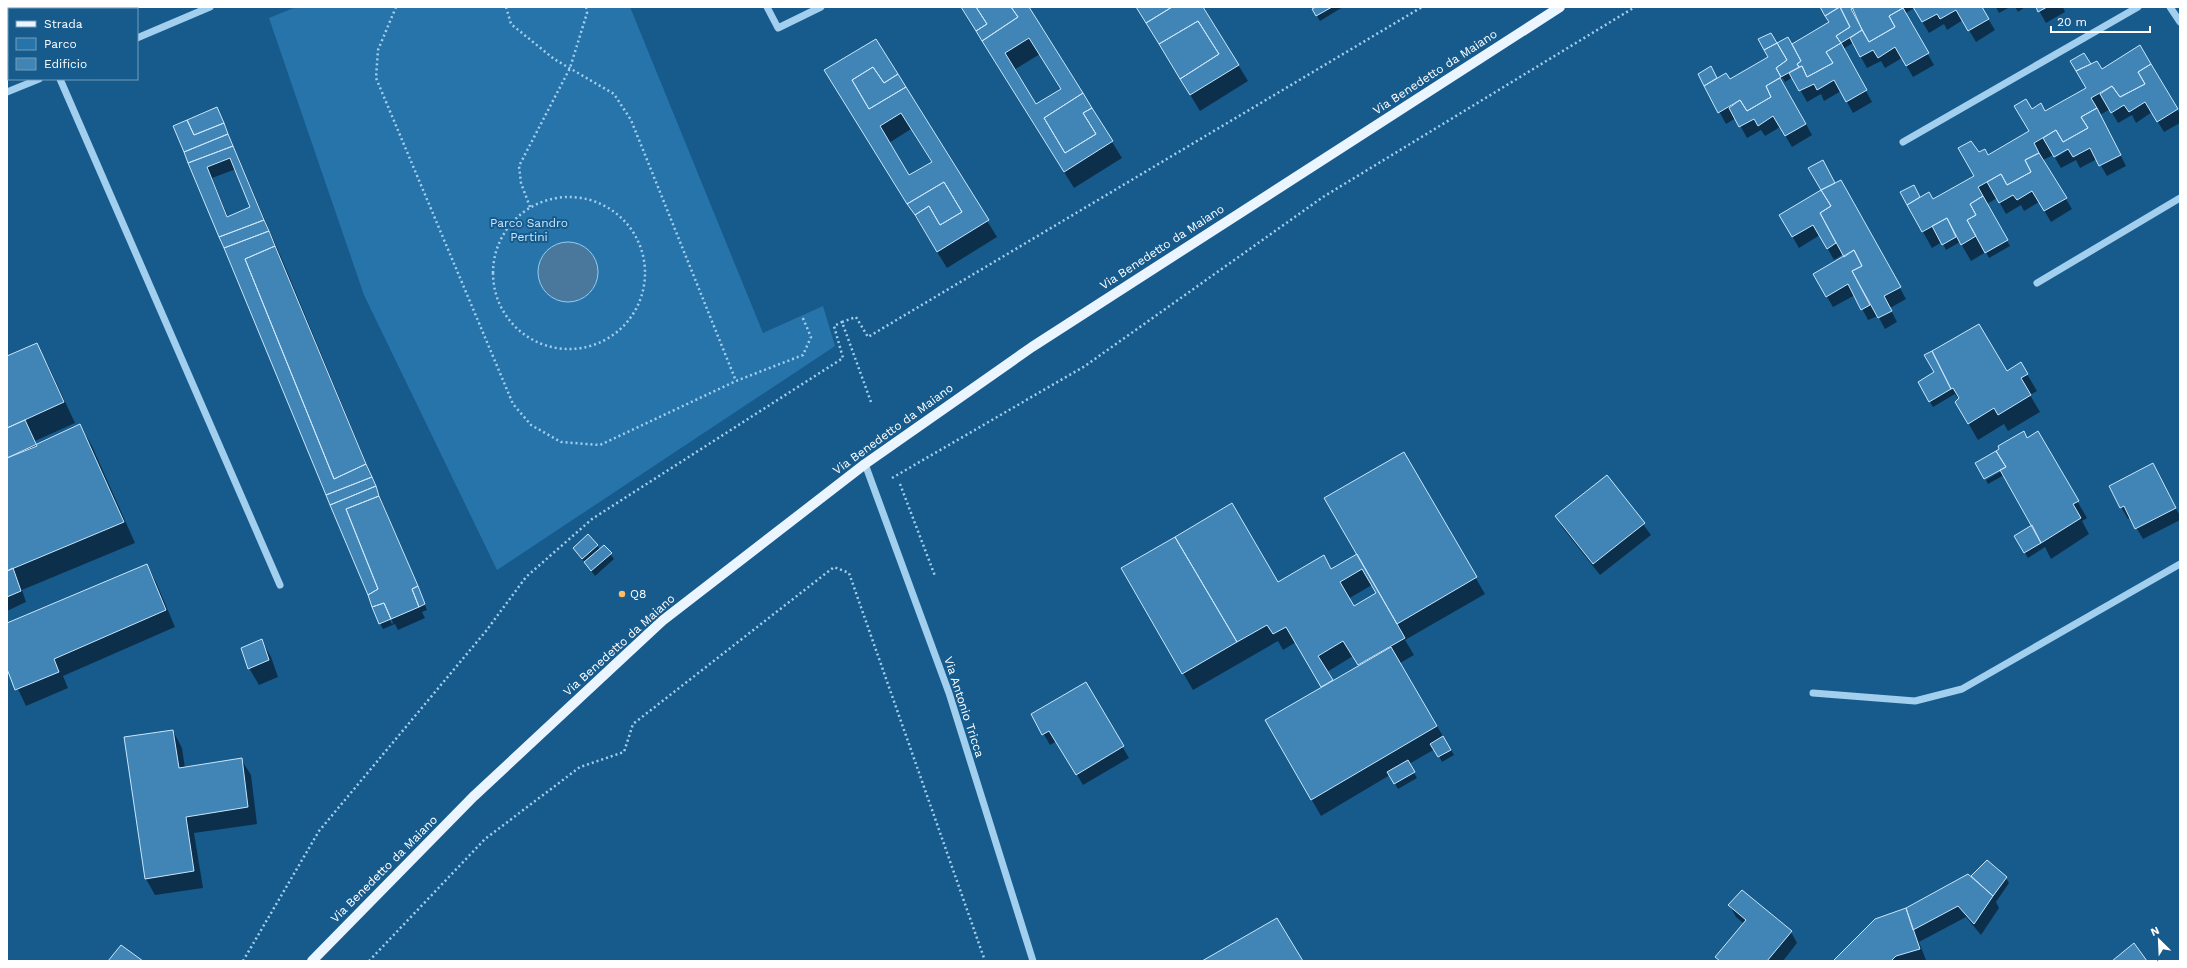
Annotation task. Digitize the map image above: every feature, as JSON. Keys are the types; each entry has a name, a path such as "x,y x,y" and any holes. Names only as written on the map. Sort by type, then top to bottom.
{"main road":[{"name":"Via Benedetto da Maiano","path":"312,961 473,797 662,621 865,464 1032,347 1560,7"}],"street":[{"path":"138,38 210,7"},
{"path":"767,7 778,28 821,7"},
{"path":"1903,142 2138,7"},
{"path":"2170,7 2180,22"},
{"path":"7,92 37,80"},
{"path":"60,80 280,585"},
{"path":"2037,283 2180,198"},
{"name":"Via Antonio Tricca","path":"865,464 949,693 1033,961"},
{"path":"1813,693 1915,701 1962,689 2180,564"}],"path":[{"path":"396,7 378,50 376,78 513,404 531,425 561,442 600,445 736,381 803,355 811,337 802,316"},
{"path":"506,7 511,24 554,59 614,94 631,120 736,381"},
{"path":"530,207 521,183 519,166 570,68 587,13 586,7"},
{"path":"243,961 319,831 486,631 526,576 592,519 843,358 834,326 856,317 868,338 1422,7"},
{"path":"874,488 1086,366 1323,196 1635,7"},
{"path":"577,197 600,203 620,216 636,235 644,257 646,281 639,305 625,325 607,340 582,349 555,349 530,340 510,322 496,299 492,274 496,247 510,224 530,207 553,198 577,197"},
{"path":"842,322 871,402"},
{"path":"900,484 935,576"},
{"path":"368,961 485,840 580,767 624,752 633,724 834,567 849,573 984,961"}],"green space":[{"name":"Parco Sandro Pertini","path":"296,7 630,7 763,333 823,306 835,346 497,570 364,295 269,18"}],"shaded area":[{"path":"568,242 585,247 593,255 598,272 593,289 585,297 568,302 551,297 543,289 538,272 543,255 551,247"}],"building":[{"path":"961,7 976,7 987,24 976,31"},
{"path":"976,7 1011,7 1018,17 982,41 976,31 987,24"},
{"path":"1011,7 1029,7 1083,93 1044,118 1065,153 1096,134 1083,113 1092,108 1113,141 1064,172 982,41 1018,17","holes":["1029,38 1061,89 1036,104 1005,53"]},
{"path":"1136,7 1172,7 1146,23"},
{"path":"1172,7 1203,7 1239,65 1190,95 1180,79 1219,54 1198,21 1159,44 1146,23"},
{"path":"1316,7 1332,7 1316,16 1312,9"},
{"path":"1820,7 1839,7 1825,16"},
{"path":"1840,7 1852,7 1862,30 1841,43 1836,36 1850,27"},
{"path":"1840,7 1850,27 1836,36 1841,43 1826,52 1833,63 1807,77 1802,66 1799,67 1797,64 1801,61 1792,44 1829,22 1825,16"},
{"path":"1855,7 1903,8 1889,16 1895,27 1869,42 1851,9"},
{"path":"1913,7 1982,7 1989,19 1968,31 1956,10 1940,19 1937,14 1922,22"},
{"path":"2036,7 2047,7 2038,12"},
{"path":"1903,8 1929,53 1906,66 1895,47 1878,58 1873,50 1860,57 1850,38 1862,30 1869,42 1895,27 1889,16"},
{"path":"7,14 8,30 7,30"},
{"path":"1198,21 1219,54 1180,79 1159,44"},
{"path":"1771,33 1777,43 1764,50 1758,39"},
{"path":"1788,37 1801,61 1797,64 1799,67 1781,77 1776,68 1787,60 1777,43"},
{"path":"876,39 898,74 884,83 873,67 852,80 869,109 906,87 989,220 937,252 915,215 929,206 940,225 962,212 944,182 907,204 824,70","holes":["901,113 932,162 909,175 880,126"]},
{"path":"1777,43 1787,60 1776,68 1781,77 1766,86 1771,97 1747,111 1740,100 1718,113 1704,86 1726,73 1730,79 1768,57 1764,50"},
{"path":"1841,43 1867,90 1846,102 1834,80 1817,90 1814,84 1799,91 1789,73 1802,66 1807,77 1833,63 1826,52"},
{"path":"2140,45 2151,64 2138,72 2145,84 2120,97 2112,86 2091,98 2097,108 2081,117 2088,128 2063,142 2056,130 2034,143 2039,153 2025,160 2031,172 2007,185 2001,174 1978,187 1983,196 1970,204 1976,215 1967,220 1976,236 1961,245 1947,218 1922,232 1907,205 1929,192 1933,199 1974,176 1958,148 1971,141 1979,152 1985,149 1988,155 2029,131 2014,106 2026,99 2032,109 2041,103 2045,111 2086,88 2076,71 2097,61 2102,69"},
{"path":"2084,53 2091,64 2076,71 2070,61"},
{"path":"2151,64 2178,109 2157,122 2145,102 2129,112 2124,105 2111,113 2100,94 2112,86 2120,97 2145,84 2138,72"},
{"path":"1711,66 1717,78 1704,86 1698,74"},
{"path":"873,67 884,83 898,74 906,87 869,109 852,80"},
{"path":"1780,78 1806,124 1785,136 1773,116 1758,126 1754,119 1739,127 1729,108 1740,100 1747,111 1771,97 1766,86"},
{"path":"1083,93 1092,108 1083,113 1096,134 1065,153 1044,118"},
{"path":"217,107 224,123 194,135 187,120"},
{"path":"2097,108 2121,155 2099,166 2090,148 2073,157 2068,149 2054,157 2043,138 2056,130 2063,142 2088,128 2081,117"},
{"path":"187,120 194,135 224,123 228,134 184,152 173,126"},
{"path":"228,134 233,146 188,163 184,152"},
{"path":"233,146 264,220 219,237 188,163","holes":["230,158 250,207 227,217 207,167"]},
{"path":"2039,153 2067,198 2044,211 2032,191 2017,200 2013,195 1999,203 1987,182 2001,174 2007,185 2031,172 2025,160"},
{"path":"1823,160 1835,183 1821,190 1808,168"},
{"path":"1841,180 1901,287 1884,296 1892,311 1878,318 1852,271 1862,266 1854,250 1844,257 1820,213 1831,206 1821,190"},
{"path":"944,182 962,212 940,225 929,206 915,215 907,204"},
{"path":"1914,185 1920,197 1907,205 1900,192"},
{"path":"1821,190 1831,206 1820,213 1836,243 1827,249 1813,225 1792,237 1779,215"},
{"path":"1983,196 2008,240 1985,253 1967,220 1976,215 1970,204"},
{"path":"1947,218 1956,237 1942,245 1932,226"},
{"path":"264,220 269,231 224,248 219,237"},
{"path":"269,231 275,246 245,259 334,479 366,464 372,477 326,495 224,248"},
{"path":"275,246 366,464 334,479 245,259"},
{"path":"1854,250 1862,266 1852,271 1870,305 1861,310 1848,284 1826,297 1813,274"},
{"path":"1979,324 2007,371 2021,362 2028,374 2021,378 2031,395 1998,415 1994,408 1968,424 1955,402 1959,398 1953,388 1951,389 1932,351"},
{"path":"37,343 64,402 7,428 7,356"},
{"path":"1932,351 1951,389 1929,402 1918,382 1934,372 1924,355"},
{"path":"25,420 37,446 7,458 7,428"},
{"path":"80,424 124,522 7,571 7,458"},
{"path":"2024,431 2027,438 2038,431 2079,501 2073,504 2081,518 2041,543 2000,470 2006,467 1996,451 1999,449 1998,446"},
{"path":"1996,451 2006,467 1984,479 1975,463"},
{"path":"1404,452 1477,577 1397,624 1324,498"},
{"path":"2153,463 2176,508 2135,529 2124,506 2120,508 2109,486"},
{"path":"1607,475 1645,523 1593,564 1555,516"},
{"path":"372,477 376,486 330,505 326,495"},
{"path":"376,486 379,496 346,509 378,589 368,595 330,505"},
{"path":"379,496 418,586 412,589 419,607 391,619 384,603 372,607 368,595 378,589 346,509"},
{"path":"1232,503 1278,582 1324,555 1331,569 1357,554 1405,638 1358,665 1343,641 1318,656 1333,680 1321,687 1286,627 1273,634 1267,625 1237,642 1175,537","holes":["1362,569 1376,593 1354,606 1340,582"]},
{"path":"2032,525 2041,543 2024,553 2014,536"},
{"path":"588,534 598,545 582,559 573,548"},
{"path":"1175,537 1237,642 1182,674 1121,568"},
{"path":"604,545 612,553 591,571 584,562"},
{"path":"147,564 166,610 54,659 59,672 15,690 7,669 7,623"},
{"path":"13,568 21,591 7,597 7,571"},
{"path":"418,586 425,604 419,607 412,589"},
{"path":"384,603 391,619 379,624 372,607"},
{"path":"262,639 269,660 248,669 241,648"},
{"path":"1391,647 1437,726 1311,800 1265,720"},
{"path":"1086,682 1124,746 1076,775 1049,731 1042,735 1031,714"},
{"path":"173,730 179,768 242,758 248,807 186,817 194,871 145,879 124,737"},
{"path":"1443,736 1451,750 1438,757 1430,744"},
{"path":"1408,760 1415,772 1394,784 1387,772"},
{"path":"1987,860 2007,877 1993,896 1971,876"},
{"path":"1968,874 1993,896 1974,924 1958,906 1913,930 1906,908"},
{"path":"1742,890 1792,931 1767,961 1720,961 1715,957 1746,920 1728,905"},
{"path":"1906,908 1920,949 1896,956 1891,961 1833,961 1875,919"},
{"path":"1277,918 1303,961 1202,961"},
{"path":"2134,943 2147,961 2112,961"},
{"path":"121,945 143,961 108,961"}],"place":[{"name":"Q8","path":"622,594"}]}
